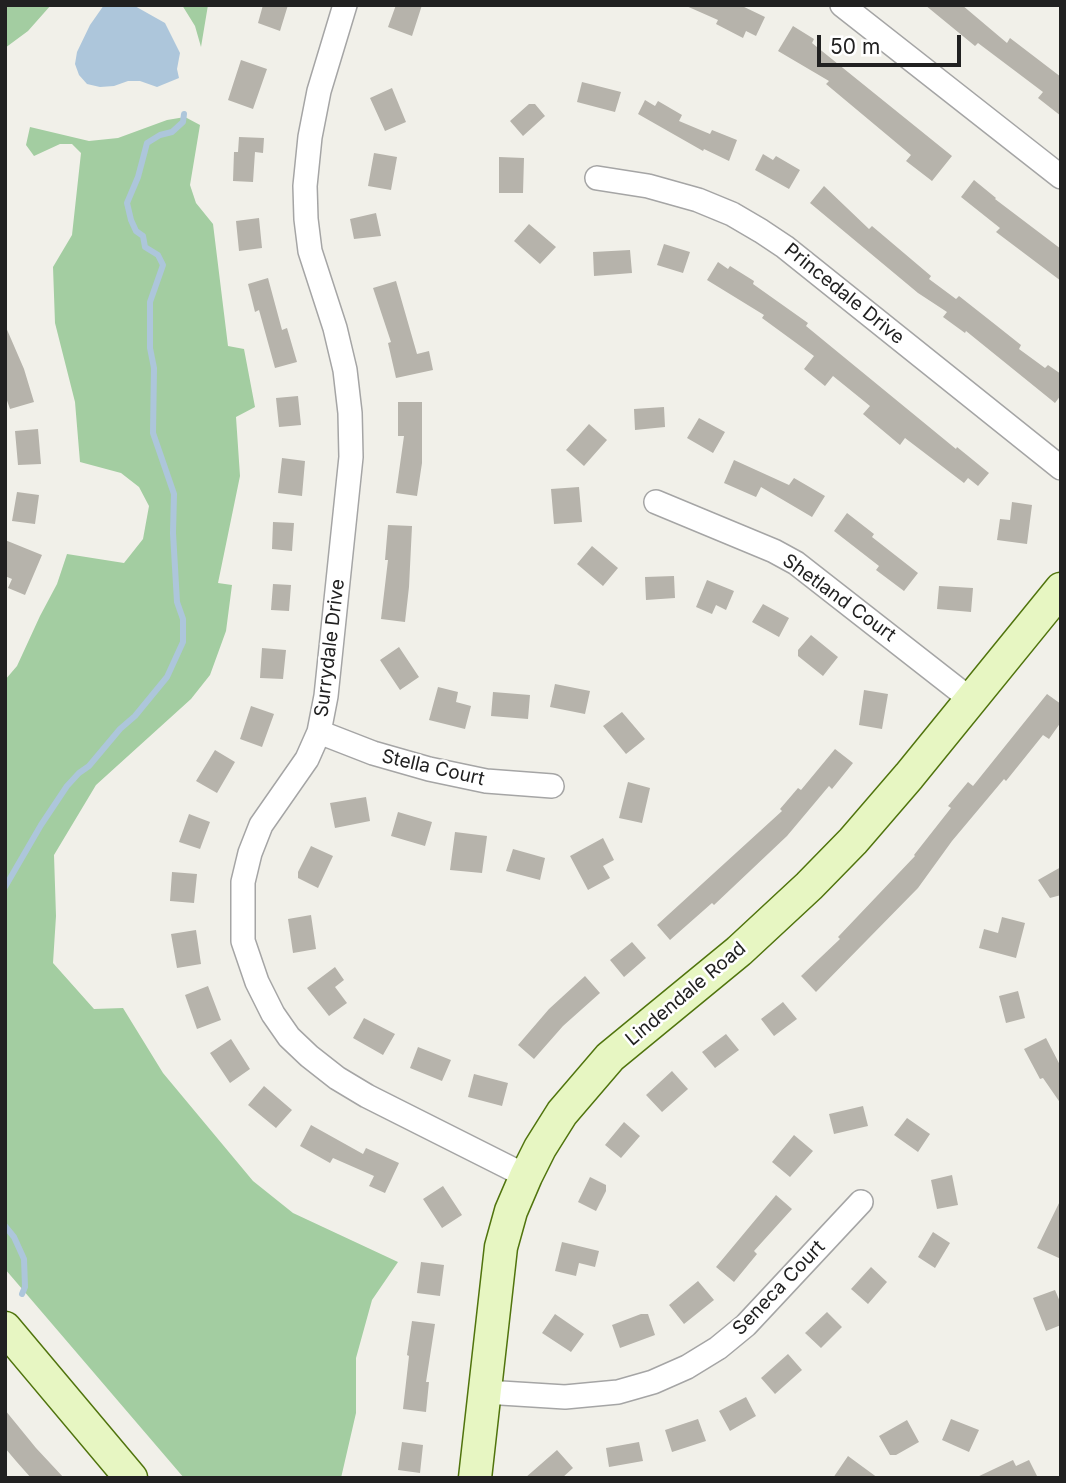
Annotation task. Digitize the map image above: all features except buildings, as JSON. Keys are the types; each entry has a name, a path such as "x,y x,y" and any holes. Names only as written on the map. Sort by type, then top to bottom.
{"street":[{"name":"Surrydale Drive","path":"345,5 319,92 310,137 305,186 310,251 335,328 345,370 350,413 351,457 326,696 319,732 307,759 261,825 250,853 243,882 243,941 257,982 273,1014 289,1037 337,1078 367,1096 526,1176"},
{"path":"842,5 1061,177"},
{"name":"Princedale Drive","path":"597,178 648,186 698,200 732,214 761,231 785,247 1061,468"},
{"name":"Shetland Court","path":"656,502 774,551 796,563 970,699"},
{"name":"Lindendale Road","path":"475,1478 501,1247 511,1211 540,1147 582,1087 610,1057 740,951 809,886 885,804 1061,589"},
{"name":"Stella Court","path":"319,732 373,753 429,769 486,781 552,786"},
{"name":"Seneca Court","path":"485,1392 565,1397 618,1392 653,1382 687,1367 718,1348 746,1325 861,1202"},
{"path":"5,1328 131,1478"}],"green space":[{"path":"5,5 51,5 28,31 5,48"},
{"path":"182,5 208,5 201,47 195,26"},
{"path":"185,117 200,125 190,185 196,203 213,224 228,346 244,349 255,407 236,417 240,476 218,583 232,585 226,631 210,675 191,699 96,785 54,855 56,916 53,963 94,1009 123,1008 163,1073 253,1181 293,1213 398,1262 372,1300 356,1358 356,1413 341,1478 184,1478 5,1269 5,680 17,666 57,584 67,554 124,563 143,539 149,506 139,487 121,473 80,462 75,402 55,323 53,267 72,235 81,153 72,144 60,144 34,156 26,145 30,127 89,141 118,138 167,120"}],"water":[{"path":"104,5 133,5 165,23 180,53 177,69 179,78 157,87 140,81 100,87 87,84 79,75 75,64 77,52 90,25"}],"waterway":[{"path":"5,887 67,786 135,716 167,677 183,642 183,619 177,602 174,494 153,433 154,368 150,348 150,302 163,265 158,255 145,247 143,236 136,231 131,220 127,203 138,177 147,143 172,132 183,122 184,114"},
{"path":"5,1226 14,1237 24,1259 25,1287 22,1294"}]}
